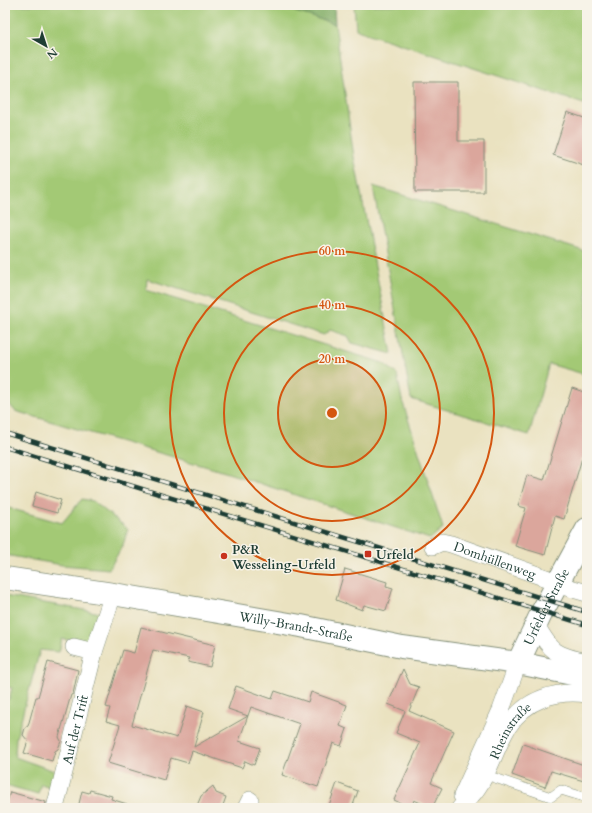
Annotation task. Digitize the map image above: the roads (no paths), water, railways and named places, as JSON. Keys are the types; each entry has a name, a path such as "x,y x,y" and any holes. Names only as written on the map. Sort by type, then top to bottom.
{"main road":[{"name":"Urfelder Straße","path":"518,664 556,584 587,529"},
{"name":"Willy-Brandt-Straße","path":"5,578 113,594 301,626 402,647 518,664 587,677"}],"street":[{"name":"Domhüllenweg","path":"433,546 442,542 451,544 546,578 556,584 587,593"},
{"name":"Auf der Trift","path":"55,808 94,652 113,594"},
{"path":"536,625 552,650 568,658 587,662"},
{"path":"74,647 94,652"},
{"name":"Rheinstraße","path":"457,808 501,710 518,664"},
{"name":"Rheinstraße","path":"460,808 478,788 486,775 507,728 515,717 534,702 561,693 587,694"}],"lane":[{"path":"486,775 551,797 561,790 587,798"}],"railway":[{"path":"5,433 587,612"},
{"path":"5,447 587,625"}],"place":[{"name":"Urfeld","path":"368,554"},
{"name":"P&R Wesseling-Urfeld","path":"224,556"}]}
